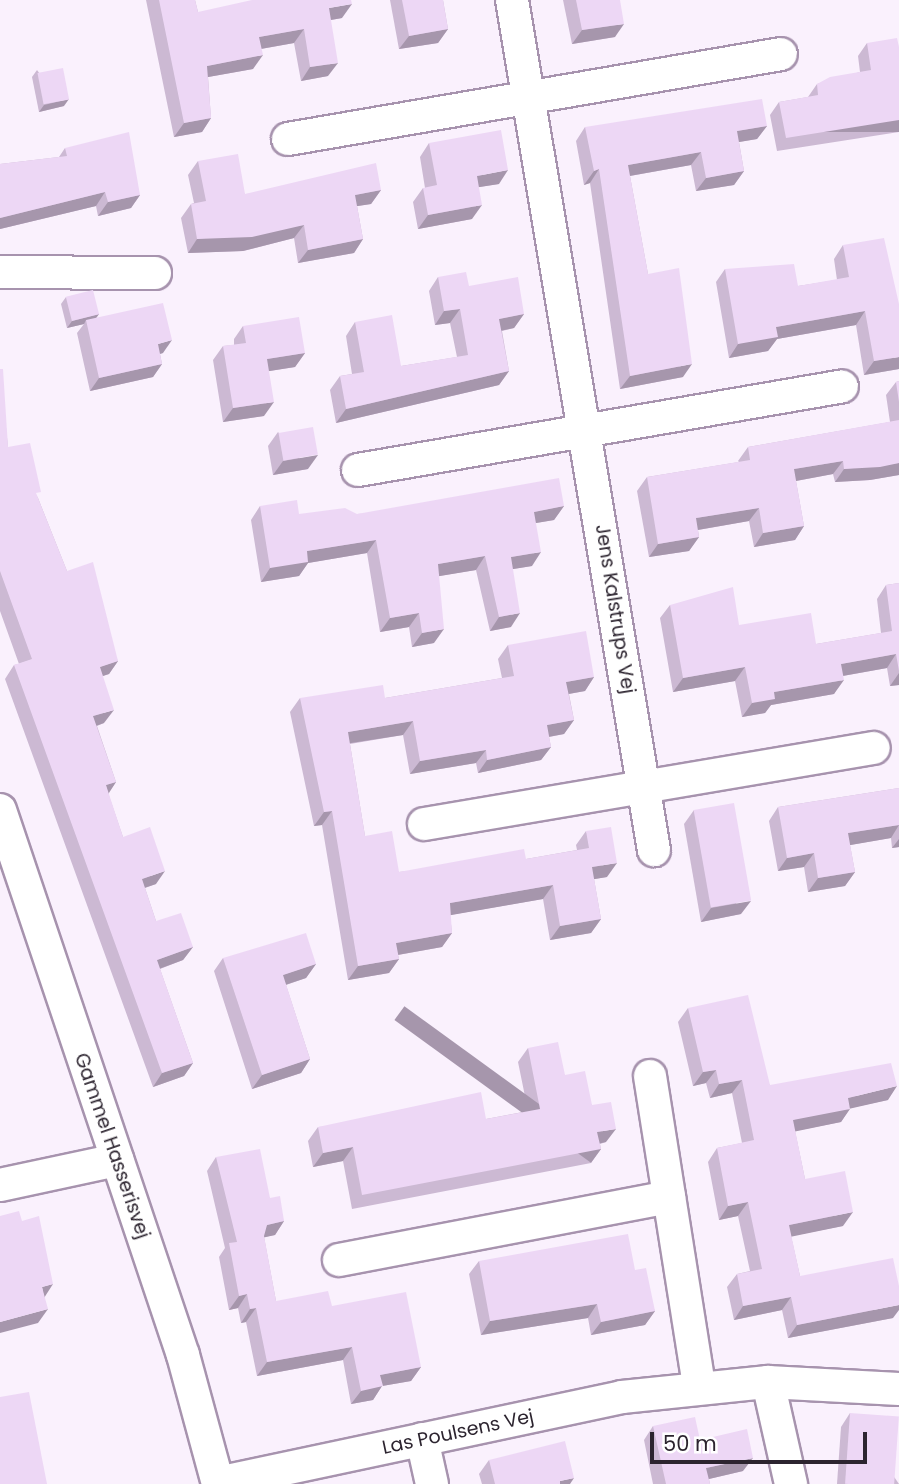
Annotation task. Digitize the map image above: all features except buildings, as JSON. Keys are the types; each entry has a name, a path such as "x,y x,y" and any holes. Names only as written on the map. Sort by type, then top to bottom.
{"street":[{"name":"Jens Kalstrups Vej","path":"512,0 586,430 654,850"},
{"path":"288,139 781,54"},
{"path":"0,271 155,273"},
{"path":"358,470 842,386"},
{"path":"424,824 874,748"},
{"name":"Gammel Hasserisvej","path":"0,810 183,1355 218,1483"},
{"path":"650,1076 699,1387"},
{"path":"0,1185 117,1160"},
{"path":"339,1260 669,1197"},
{"path":"768,1382 791,1484"},
{"name":"Las Poulsens Vej","path":"218,1483 422,1439 699,1387 768,1382 899,1389"},
{"path":"422,1439 432,1484"}]}
